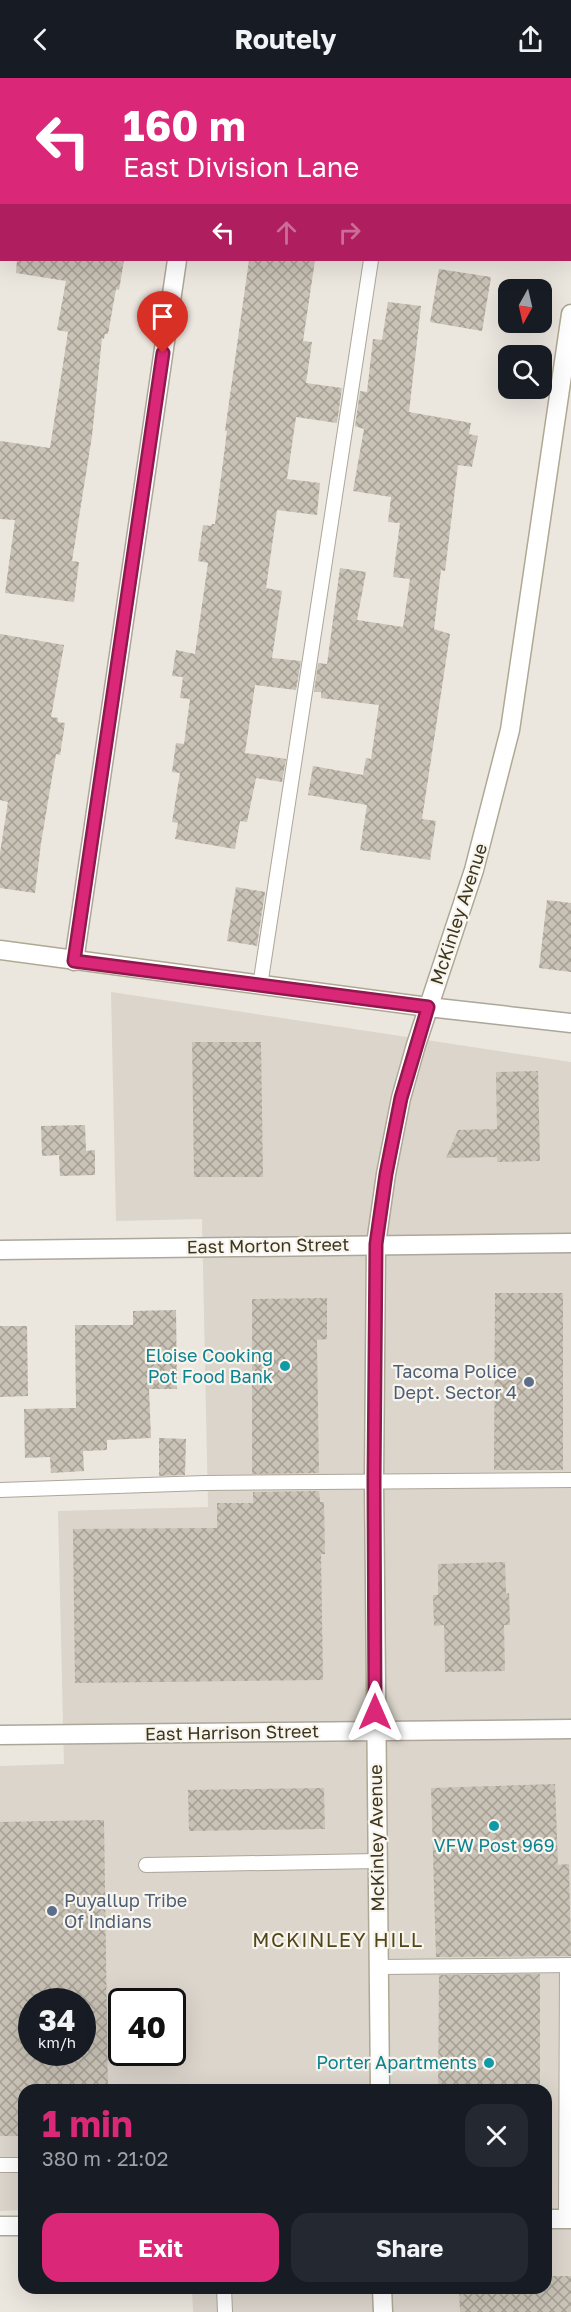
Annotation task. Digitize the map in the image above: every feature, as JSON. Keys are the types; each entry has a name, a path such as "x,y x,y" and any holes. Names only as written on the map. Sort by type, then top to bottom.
{"street":[{"path":"74,961 177,261"},
{"name":"McKinley Avenue","path":"380,2084 375,1731 376,1244 386,1174 401,1098 486,830 510,730 571,314"},
{"path":"0,950 260,986 571,1023"},
{"name":"East Morton Street","path":"0,1250 571,1243"},
{"name":"East Harrison Street","path":"0,1735 571,1729"},
{"path":"552,2219 568,2219"},
{"path":"0,2226 18,2226"},
{"path":"382,2294 383,2312"}],"lane":[{"path":"260,986 371,261"},
{"path":"0,1490 205,1483 571,1480"},
{"path":"146,1865 377,1861"},
{"path":"379,1967 569,1965 568,2219"},
{"path":"0,2165 18,2165"},
{"path":"224,2294 225,2312"}],"shaded area":[{"path":"111,992 571,1062 571,2312 193,2312 192,2294 552,2294 552,2084 18,2084 18,2210 0,2211 0,1766 64,1764 58,1511 208,1507 202,1219 116,1221"}],"building":[{"path":"17,261 124,261 108,334 105,334 104,339 102,338 92,436 72,561 79,562 74,602 5,593 15,520 0,519 0,441 50,448 68,332 57,330 66,281 16,273"},
{"path":"249,261 315,261 303,341 312,342 306,383 342,388 337,423 296,417 287,479 320,483 317,515 277,510 266,588 282,591 272,658 301,661 296,690 255,685 245,753 286,759 282,782 256,778 247,822 240,821 235,849 175,839 178,823 172,822 180,773 172,772 176,743 184,744 190,699 180,698 183,677 172,676 176,650 195,654 208,563 198,561 203,525 215,524 227,431 225,431"},
{"path":"439,269 491,277 482,331 430,322"},
{"path":"388,302 421,306 409,412 471,423 469,434 478,436 472,467 458,465 445,571 441,570 434,629 450,634 422,819 436,821 430,860 360,850 367,805 308,795 313,766 363,775 366,758 371,759 379,705 321,698 321,692 314,692 318,663 327,664 340,568 366,572 357,620 403,627 410,579 393,577 400,523 388,522 391,497 353,491 364,429 355,426 360,391 367,392 373,339 382,340"},
{"path":"0,634 64,645 51,717 58,718 58,722 65,723 60,755 56,754 35,893 0,888 0,853 8,802 0,800"},
{"path":"236,887 265,892 257,946 227,941"},
{"path":"547,900 571,903 571,972 539,968"},
{"path":"192,1042 261,1042 263,1177 194,1177"},
{"path":"538,1071 540,1161 497,1162 497,1157 446,1158 458,1130 497,1129 496,1072"},
{"path":"85,1125 86,1151 95,1150 95,1175 60,1176 59,1155 42,1156 41,1126"},
{"name":"Tacoma Police Dept. Sector 4","path":"495,1293 563,1293 563,1470 494,1470"},
{"path":"327,1298 327,1339 317,1340 319,1473 252,1474 252,1299"},
{"path":"176,1310 177,1389 149,1389 151,1438 107,1440 107,1450 83,1451 84,1471 51,1473 50,1457 25,1458 24,1409 76,1408 75,1325 133,1325 133,1311"},
{"path":"0,1326 27,1326 28,1396 0,1397"},
{"path":"159,1438 186,1439 185,1475 159,1476"},
{"path":"319,1491 320,1502 324,1502 325,1554 321,1554 323,1680 75,1683 73,1529 217,1528 217,1503 253,1503 253,1492"},
{"path":"505,1562 510,1625 504,1625 505,1671 445,1672 444,1625 434,1626 433,1595 438,1595 438,1564"},
{"name":"VFW Post 969","path":"555,1784 558,1865 569,1864 571,1956 436,1957 431,1788"},
{"path":"324,1788 325,1829 189,1831 188,1790"},
{"name":"Puyallup Tribe Of Indians","path":"104,1820 108,2084 18,2084 18,2136 0,2136 0,1822"},
{"path":"540,1974 540,2084 438,2084 439,1975"},
{"path":"552,2276 571,2276 571,2312 460,2312 459,2294 552,2294"}],"place":[{"name":"Eloise Cooking Pot Food Bank","path":"285,1366"},
{"name":"Tacoma Police Dept. Sector 4","path":"529,1382"},
{"name":"VFW Post 969","path":"494,1826"},
{"name":"Puyallup Tribe Of Indians","path":"52,1911"},
{"name":"Porter Apartments","path":"489,2063"}],"district":[{"name":"MCKINLEY HILL","path":"338,1940"}],"route":[{"path":"163,353 74,961 428,1007 401,1098 386,1174 376,1244 375,1712"}]}
